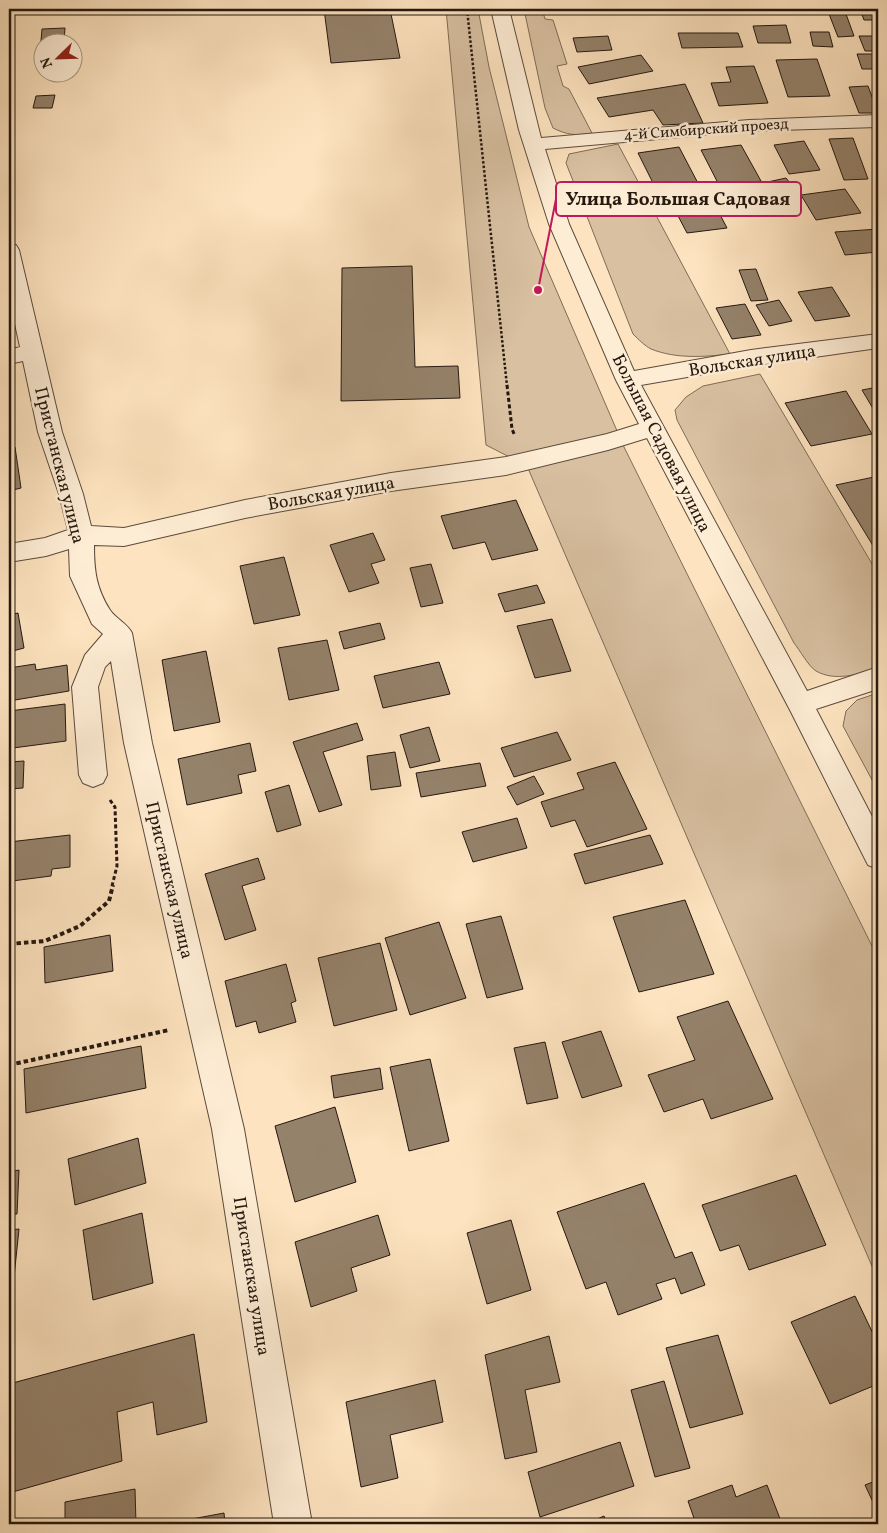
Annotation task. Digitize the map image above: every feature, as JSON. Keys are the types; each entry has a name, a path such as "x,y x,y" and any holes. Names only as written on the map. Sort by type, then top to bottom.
{"street":[{"name":"Большая Садовая улица","path":"500,9 534,144 559,224 627,380 800,704 878,856"},
{"name":"4-й Симбирский проезд","path":"534,144 725,126 832,120 878,121"},
{"name":"Пристанская улица","path":"9,250 14,298 32,351 50,432 71,494 81,535 82,576 101,617 119,634 138,743 228,1129 293,1524"},
{"name":"Вольская улица","path":"627,380 751,358 878,341"},
{"path":"9,357 32,351"},
{"name":"Вольская улица","path":"9,553 46,547 81,535 124,537 245,509 391,482 506,466 608,442 653,428"},
{"path":"93,775 85,687 94,662 119,634"},
{"path":"800,704 878,678"}],"path":[{"path":"467,9 512,429 526,462"},
{"path":"9,944 45,941 80,926 109,901 117,866 115,807 93,775"},
{"path":"9,1065 163,1032 203,1020"}],"shaded area":[{"path":"446,9 478,9 489,67 529,227 624,447 878,958 878,1280 527,466 486,445"},
{"path":"524,9 542,9 545,19 553,20 567,64 557,66 563,86 569,89 592,133 572,134 553,128 545,108"},
{"path":"618,144 730,354 680,356 670,354 651,349 633,334 566,163 569,154"},
{"path":"760,374 878,574 878,668 847,676 831,676 816,671 810,666 794,643 677,420 675,410 686,397 703,386"},
{"path":"878,693 878,791 843,726 846,711 857,700"}],"building":[{"path":"324,9 390,9 400,58 331,63"},
{"path":"565,9 589,9 590,13 566,13"},
{"path":"860,9 878,9 878,20 864,20"},
{"path":"829,14 846,14 854,36 838,37"},
{"path":"786,25 791,43 758,43 753,26"},
{"path":"65,28 65,32 42,32 42,29"},
{"path":"810,32 829,32 833,47 813,46"},
{"path":"678,33 738,33 743,47 682,48"},
{"path":"608,36 612,50 577,52 573,38"},
{"path":"859,36 873,36 878,51 865,51"},
{"path":"857,54 878,54 878,69 862,69"},
{"path":"641,55 653,71 589,84 578,67"},
{"path":"817,59 830,96 788,97 776,60"},
{"path":"754,66 768,103 719,106 711,83 731,82 726,67"},
{"path":"685,84 703,123 663,125 653,110 609,117 597,98"},
{"path":"868,86 878,113 859,113 849,87"},
{"path":"55,95 52,108 33,108 36,96"},
{"path":"853,138 868,179 844,180 829,139"},
{"path":"804,141 820,170 789,174 774,145"},
{"path":"741,145 761,181 720,187 701,150"},
{"path":"679,147 700,187 658,193 638,153"},
{"path":"786,178 797,192 750,202 740,188"},
{"path":"845,189 861,213 816,220 801,195"},
{"path":"716,207 727,228 687,233 676,212"},
{"path":"878,229 878,252 845,255 835,232"},
{"path":"412,266 415,367 458,366 460,398 341,401 342,268"},
{"path":"756,269 768,300 751,301 739,270"},
{"path":"832,287 850,316 815,321 798,292"},
{"path":"779,300 792,321 769,326 756,305"},
{"path":"745,304 761,335 732,339 716,308"},
{"path":"878,387 878,417 862,390"},
{"path":"846,391 872,434 811,446 785,403"},
{"path":"15,447 21,488 9,491 9,448"},
{"path":"874,477 878,485 878,548 875,549 836,485"},
{"path":"516,500 538,550 492,560 485,542 453,549 441,516"},
{"path":"373,533 385,560 371,564 379,583 349,592 330,545"},
{"path":"284,557 300,615 254,624 240,566"},
{"path":"431,564 443,603 421,607 410,568"},
{"path":"537,585 545,603 505,612 498,594"},
{"path":"18,613 24,648 9,652 9,615"},
{"path":"552,619 571,671 535,678 517,626"},
{"path":"380,623 385,639 344,649 339,632"},
{"path":"327,640 339,690 289,700 278,648"},
{"path":"206,651 220,722 174,731 162,660"},
{"path":"439,662 450,694 383,708 374,676"},
{"path":"35,664 36,670 67,665 69,691 9,701 9,668"},
{"path":"65,704 66,741 13,748 13,736 9,737 9,711"},
{"path":"357,723 363,740 323,752 342,805 319,812 293,742"},
{"path":"429,727 440,761 410,768 400,735"},
{"path":"557,732 571,760 514,777 501,748"},
{"path":"250,743 256,771 238,775 242,793 187,805 178,759"},
{"path":"395,752 401,786 371,790 367,756"},
{"path":"24,761 23,788 9,789 9,762"},
{"path":"615,762 647,829 587,847 575,820 551,827 541,802 584,789 577,773"},
{"path":"480,763 486,786 421,797 416,773"},
{"path":"534,776 544,794 517,805 507,787"},
{"path":"289,785 301,825 277,832 265,792"},
{"path":"517,818 527,848 473,862 462,832"},
{"path":"70,835 70,867 52,869 51,876 12,881 12,866 9,866 9,842"},
{"path":"650,835 663,864 585,884 574,854"},
{"path":"258,858 265,879 242,886 256,930 225,940 205,874"},
{"path":"685,900 714,974 639,992 613,917"},
{"path":"501,916 523,989 487,998 466,924"},
{"path":"439,922 466,998 410,1015 385,938"},
{"path":"110,935 113,971 45,983 44,947"},
{"path":"380,943 397,1010 334,1026 318,958"},
{"path":"286,964 296,1001 291,1003 296,1022 259,1033 256,1021 236,1027 225,981"},
{"path":"728,1001 773,1099 711,1119 703,1099 664,1112 648,1075 695,1060 677,1017"},
{"path":"601,1031 622,1086 582,1098 562,1042"},
{"path":"545,1042 558,1098 527,1104 514,1048"},
{"path":"141,1046 146,1088 26,1113 24,1069"},
{"path":"430,1059 449,1141 409,1151 390,1067"},
{"path":"380,1068 383,1089 334,1098 331,1076"},
{"path":"335,1107 356,1182 295,1202 275,1126"},
{"path":"138,1138 146,1183 75,1205 68,1159"},
{"path":"19,1170 17,1214 9,1214 9,1172"},
{"path":"796,1175 826,1245 749,1270 739,1245 720,1251 702,1205"},
{"path":"644,1183 675,1258 692,1252 705,1285 681,1294 675,1278 656,1284 662,1299 618,1315 606,1282 586,1289 557,1212"},
{"path":"142,1213 153,1283 93,1300 83,1230"},
{"path":"378,1215 390,1255 351,1268 357,1291 311,1307 295,1242"},
{"path":"511,1220 531,1290 487,1304 467,1233"},
{"path":"19,1229 13,1287 9,1287 9,1230"},
{"path":"855,1296 878,1344 878,1384 830,1404 791,1322"},
{"path":"12,1332 13,1365 9,1366 9,1333"},
{"path":"194,1334 207,1422 157,1435 153,1402 117,1412 122,1461 9,1493 9,1384"},
{"path":"718,1335 743,1414 690,1428 666,1348"},
{"path":"549,1336 560,1382 525,1390 537,1452 505,1459 485,1355"},
{"path":"435,1380 443,1422 390,1435 398,1478 361,1487 346,1402"},
{"path":"664,1381 690,1468 655,1477 631,1390"},
{"path":"620,1442 634,1486 540,1517 528,1472"},
{"path":"878,1480 878,1513 865,1485"},
{"path":"732,1485 736,1497 767,1485 782,1524 696,1524 688,1501"},
{"path":"135,1489 136,1524 65,1524 65,1502"},
{"path":"224,1513 225,1524 165,1524"},
{"path":"604,1516 607,1524 586,1524"}],"place":[{"name":"Улица Большая Садовая","path":"538,290"}]}
